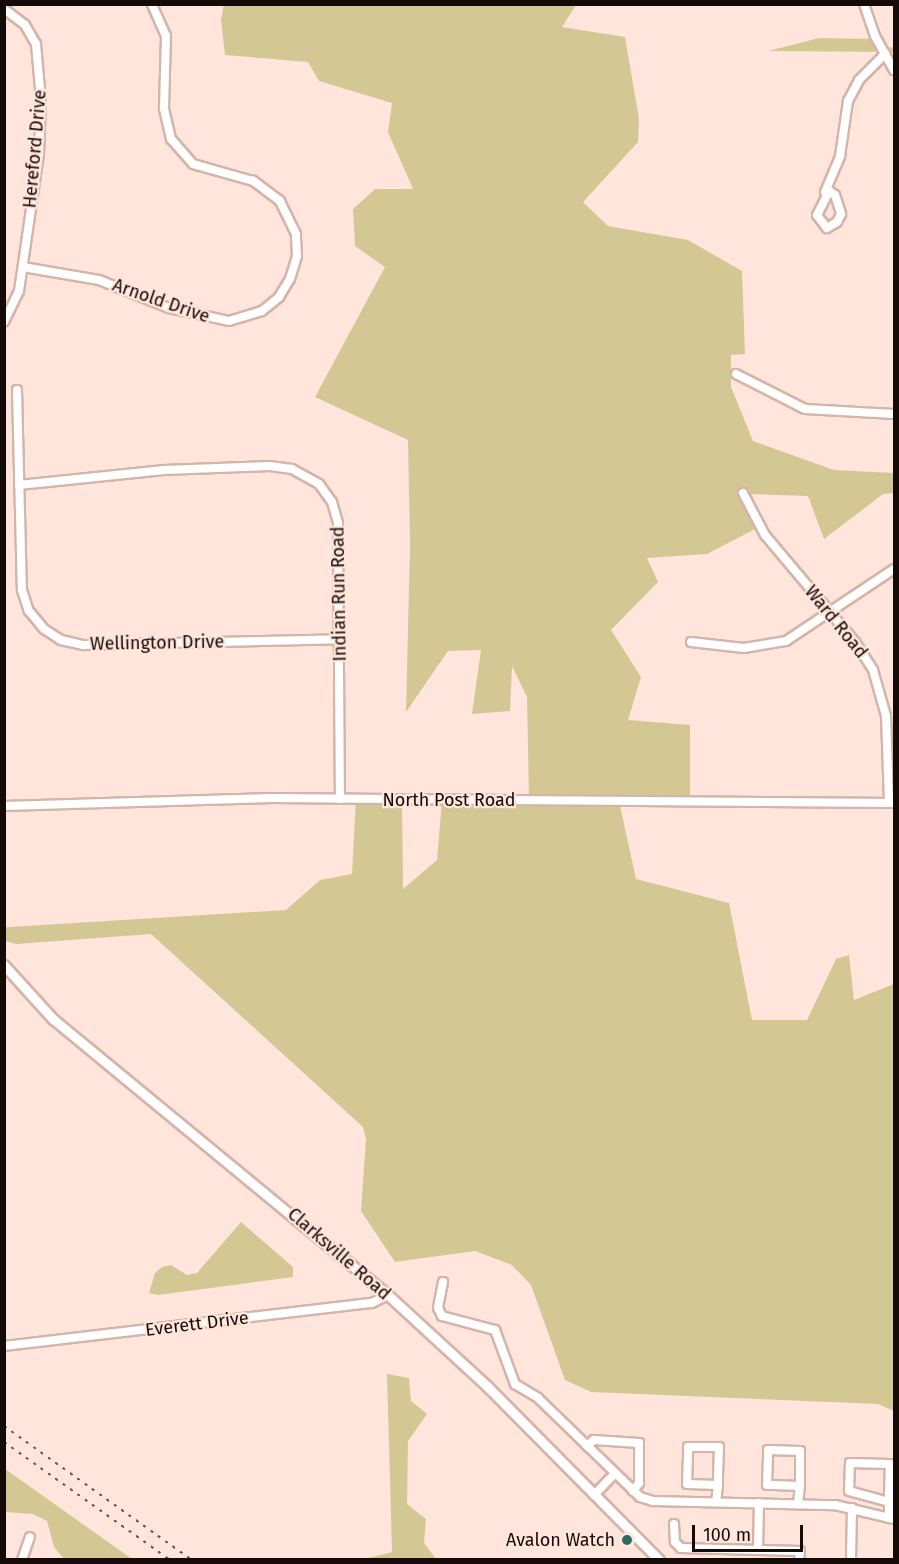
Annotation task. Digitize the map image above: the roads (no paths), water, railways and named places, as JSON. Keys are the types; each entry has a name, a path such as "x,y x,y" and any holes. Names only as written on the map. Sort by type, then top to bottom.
{"street":[{"name":"Arnold Drive","path":"23,267 99,280 170,308 229,321 262,311 279,297 290,279 297,256 296,234 280,201 253,181 193,164 171,139 164,118 166,36 152,4"},
{"path":"864,4 894,70"},
{"name":"Hereford Drive","path":"4,9 32,34 41,78 39,154 23,267 17,299 4,322"},
{"path":"825,192 840,156 844,113 852,90 866,70 885,54"},
{"path":"736,374 805,409 894,414"},
{"name":"Wellington Drive","path":"17,390 25,601 36,620 61,640 83,645 340,639"},
{"name":"Indian Run Road","path":"19,485 164,470 270,466 303,473 327,493 338,523 340,799"},
{"name":"Ward Road","path":"743,493 765,535 865,656 879,686 886,716 892,803"},
{"path":"691,642 744,648 773,645 798,635 894,569"},
{"name":"North Post Road","path":"4,806 340,799 892,803"},
{"name":"Clarksville Road","path":"4,965 53,1019 388,1295 488,1387 659,1560"},
{"path":"443,1282 438,1308 442,1316 495,1330 515,1384 538,1398 633,1491 653,1501 798,1504 852,1508 892,1518 892,1502 890,1464 850,1463 849,1491 892,1502"},
{"name":"Everett Drive","path":"4,1346 372,1303 388,1295"},
{"path":"587,1446 594,1440 639,1443 639,1483 633,1491"},
{"path":"716,1502 718,1485 719,1447 688,1447 687,1484 718,1485"},
{"path":"798,1504 800,1486 800,1451 768,1450 767,1485 800,1486"},
{"path":"594,1495 615,1473"},
{"path":"758,1550 759,1503"},
{"path":"851,1560 852,1508"},
{"path":"674,1524 675,1542 681,1548 800,1551 799,1560"},
{"path":"22,1560 30,1537"},
{"path":"723,1549 723,1560"}],"railway":[{"path":"4,1426 192,1560"},
{"path":"4,1442 170,1560"}],"place":[{"name":"Avalon Watch","path":"627,1540"}]}
